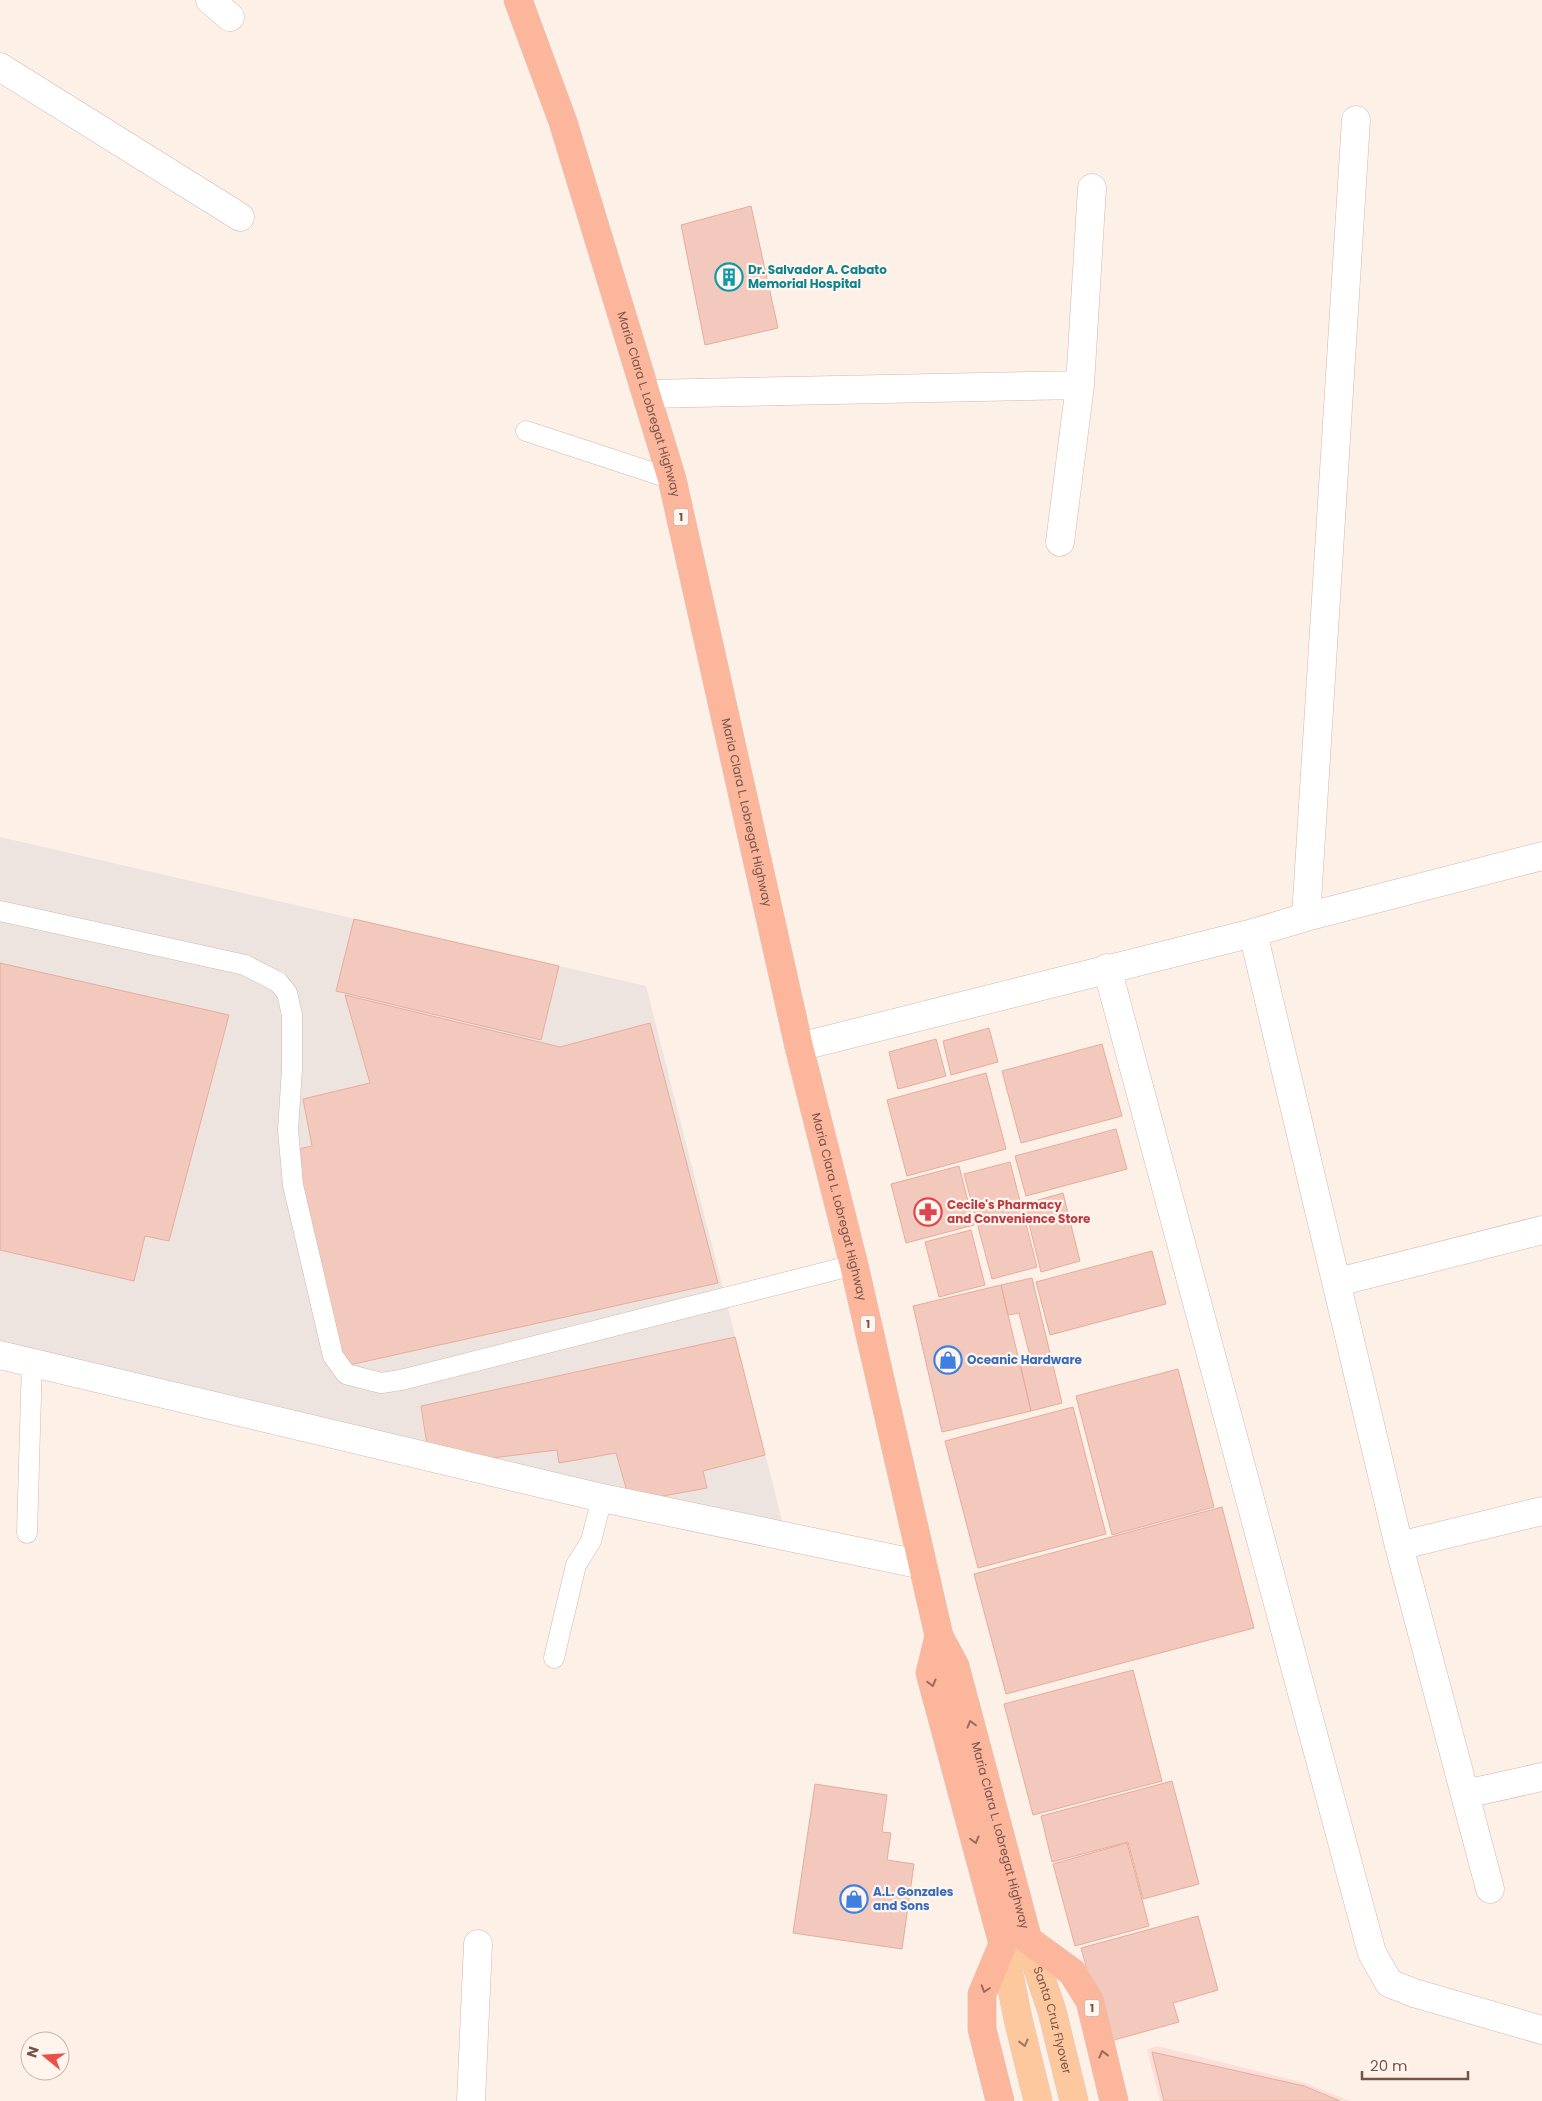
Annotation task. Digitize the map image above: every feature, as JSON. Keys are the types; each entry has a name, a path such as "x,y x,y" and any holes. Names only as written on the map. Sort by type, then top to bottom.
{"highway":[{"name":"Maria Clara L. Lobregat Highway","path":"518,0 563,122 672,479 799,1047 854,1265 938,1636 955,1666 1016,1942 1072,1972 1090,2001 1114,2101"},
{"path":"1000,2101 982,2029 982,1994 1016,1942"}],"main road":[{"path":"1016,1942 1018,2019 1038,2101"},
{"name":"Santa Cruz Flyover","path":"1016,1942 1052,2011 1074,2101"}],"street":[{"path":"0,67 240,217"},
{"path":"1306,917 1356,120"},
{"path":"1060,542 1080,385 1092,188"},
{"path":"647,394 1080,385"},
{"path":"799,1047 1107,968 1253,933 1306,917 1542,856"},
{"path":"1253,933 1338,1282 1399,1546 1490,1888"},
{"path":"1107,968 1372,1953 1389,1983 1414,1993 1542,2030"},
{"path":"1338,1282 1542,1230"},
{"path":"0,1355 602,1498 923,1565"},
{"path":"1399,1546 1542,1512"},
{"path":"1465,1794 1542,1778"},
{"path":"471,2101 478,1944"}],"lane":[{"path":"526,431 672,479"},
{"path":"0,911 245,965 278,982 287,993 292,1015 292,1069 288,1130 293,1185 333,1356 346,1374 381,1383 402,1380 854,1265"},
{"path":"27,1533 32,1362"},
{"path":"554,1658 576,1565 592,1541 602,1498"}],"shaded area":[{"path":"0,837 646,986 788,1544 0,1368"},
{"path":"1157,2046 1305,2083 1350,2101 1160,2101 1147,2050"}],"building":[{"name":"Dr. Salvador A. Cabato Memorial Hospital","path":"751,206 778,328 705,345 681,225"},
{"path":"354,919 559,966 541,1040 336,991"},
{"path":"0,963 229,1015 169,1241 145,1236 134,1281 0,1250"},
{"path":"345,995 560,1047 650,1023 718,1283 345,1366 293,1150 312,1146 303,1099 370,1083"},
{"path":"989,1028 998,1062 951,1075 943,1041"},
{"path":"936,1039 946,1076 898,1089 889,1052"},
{"path":"1102,1044 1122,1116 1021,1143 1002,1071"},
{"path":"986,1073 1006,1149 907,1176 887,1100"},
{"path":"1116,1129 1127,1169 1026,1196 1015,1156"},
{"path":"1010,1162 1037,1267 992,1279 964,1174"},
{"path":"959,1166 974,1225 906,1243 891,1184"},
{"path":"1063,1193 1080,1261 1041,1272 1024,1204"},
{"path":"971,1230 985,1285 939,1297 925,1242"},
{"path":"1152,1251 1166,1304 1050,1335 1036,1282"},
{"path":"1032,1278 1062,1403 1031,1411 1020,1363 1031,1360 1019,1313 1008,1315 1001,1285"},
{"path":"1001,1285 1031,1411 942,1432 913,1306"},
{"path":"735,1337 765,1455 703,1471 707,1488 630,1502 616,1453 559,1463 557,1450 492,1458 427,1445 421,1406"},
{"path":"1178,1369 1214,1507 1112,1535 1076,1396"},
{"path":"1073,1407 1106,1534 978,1568 945,1441"},
{"path":"1222,1507 1254,1628 1006,1694 974,1574"},
{"path":"1133,1670 1162,1781 1033,1815 1004,1704"},
{"path":"1172,1781 1199,1884 1143,1899 1128,1842 1052,1862 1041,1816"},
{"name":"A.L. Gonzales and Sons","path":"815,1784 887,1795 882,1832 891,1833 887,1860 914,1864 902,1949 793,1933"},
{"path":"1127,1843 1149,1926 1075,1946 1053,1864"},
{"path":"1198,1916 1218,1990 1173,2003 1179,2022 1107,2042 1081,1948"},
{"path":"1152,2052 1304,2086 1340,2101 1164,2101"}],"place":[{"name":"Dr. Salvador A. Cabato Memorial Hospital","path":"729,277"},
{"name":"Cecile's Pharmacy and Convenience Store","path":"928,1212"},
{"name":"Oceanic Hardware","path":"948,1360"},
{"name":"A.L. Gonzales and Sons","path":"854,1899"}]}
